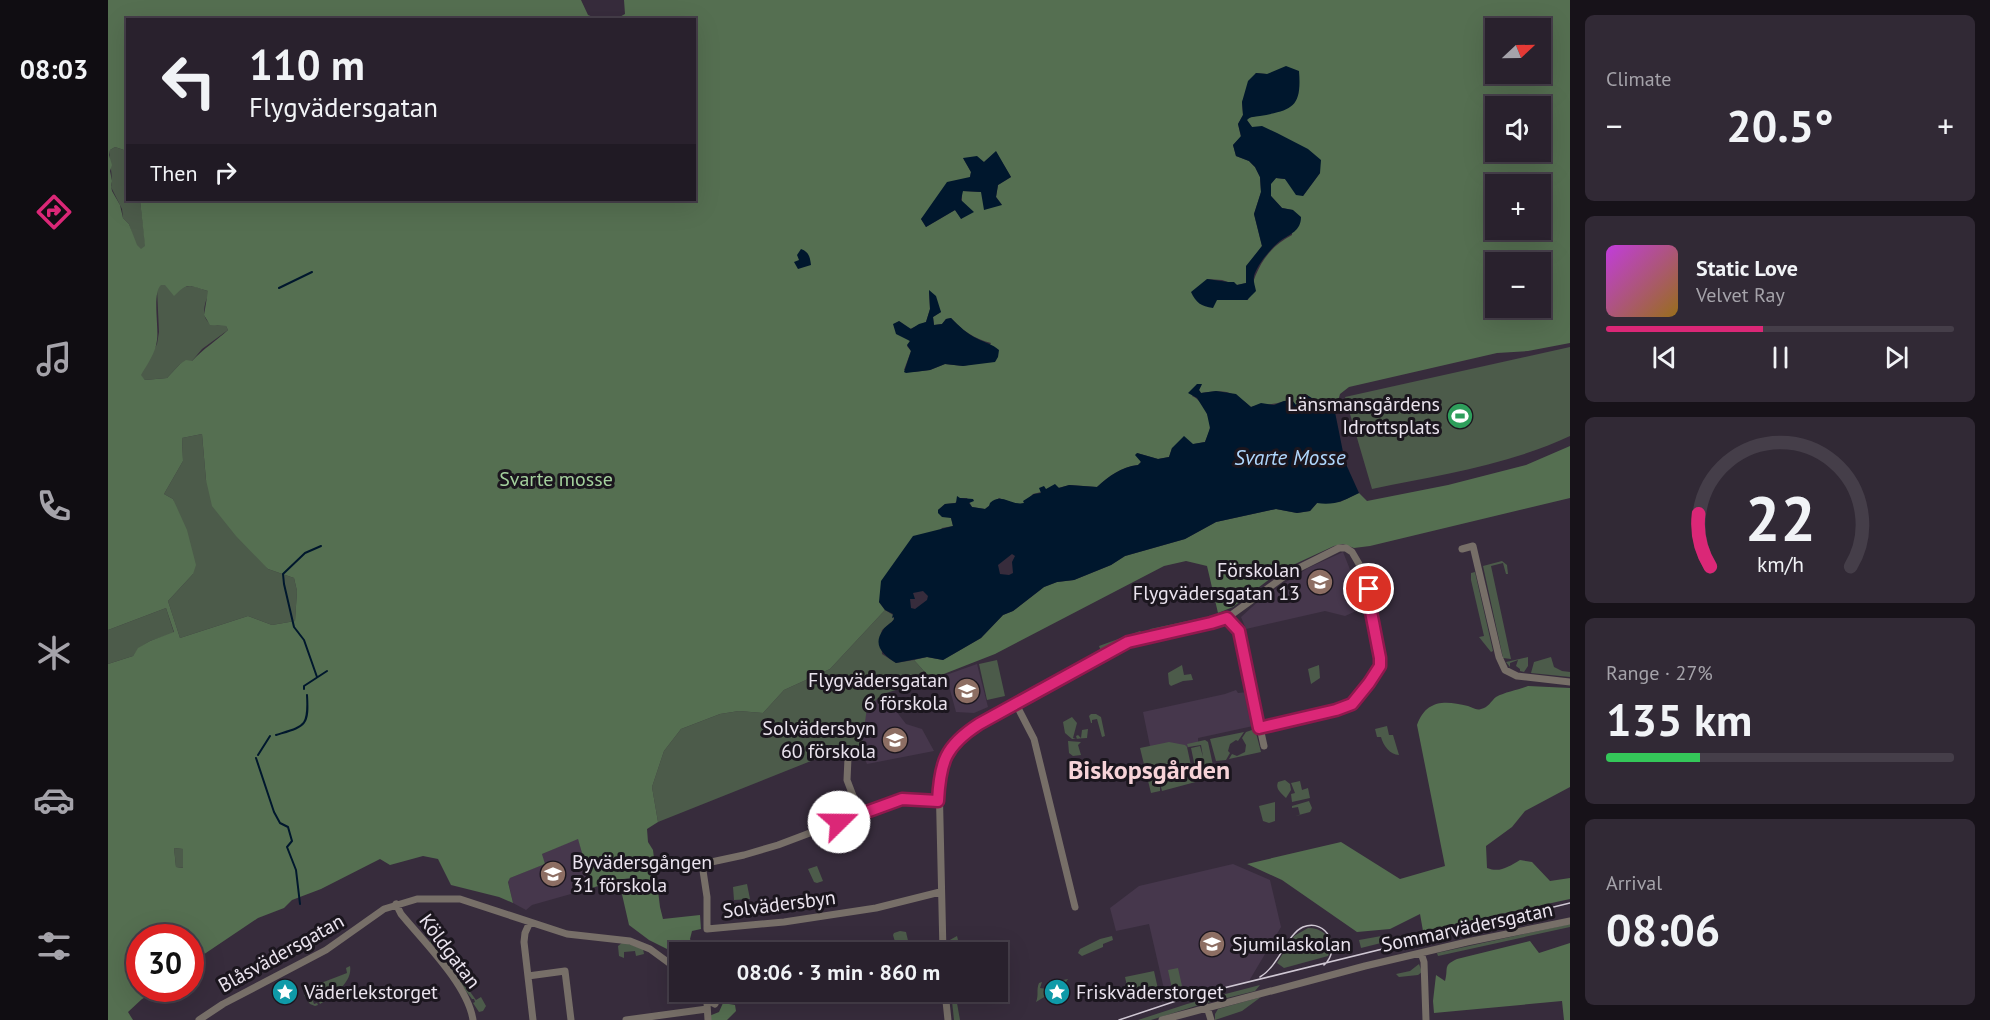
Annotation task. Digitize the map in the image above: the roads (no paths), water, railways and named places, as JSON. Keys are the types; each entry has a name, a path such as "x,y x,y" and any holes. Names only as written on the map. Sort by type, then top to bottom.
{"street":[{"path":"1462,549 1473,546 1499,657 1505,670 1517,676 1570,682"},
{"path":"942,942 938,801 941,767 956,741 979,724 1128,642 1227,618 1289,573 1339,548 1346,549 1355,555 1359,564"},
{"path":"1259,728 1336,710 1355,701 1380,666 1375,625 1367,591 1374,588"},
{"path":"1227,618 1239,631 1264,746"},
{"path":"1016,704 1034,739 1075,908"},
{"path":"848,758 847,780 860,813"},
{"name":"Solvädersbyn","path":"938,801 902,799 778,846 702,864 707,929 784,922 876,908 940,892"},
{"name":"Blåsvädersgatan","path":"199,1020 223,1004 326,950 384,909 417,899 460,899 567,934 616,938 636,943 656,953 669,963"},
{"name":"Köldgatan","path":"396,904 401,914 462,992 471,1009 473,1020"},
{"name":"Sommarvädersgatan","path":"1162,1020 1467,942 1570,921"},
{"path":"530,922 524,937 533,1020"},
{"path":"1421,954 1424,962 1426,1020"},
{"path":"528,976 565,971 571,1020"},
{"path":"708,1002 708,1020"},
{"path":"946,1002 948,1020"},
{"path":"1206,1007 1211,1020"},
{"path":"626,1020 707,1009"}],"water":[{"path":"1286,66 1299,71 1299,93 1293,105 1280,112 1251,117 1247,120 1252,127 1262,126 1308,149 1321,160 1320,173 1303,196 1296,195 1285,179 1276,178 1271,184 1271,196 1282,208 1293,210 1301,217 1299,226 1276,244 1261,262 1254,276 1256,291 1247,300 1217,300 1213,308 1205,306 1197,301 1191,292 1207,279 1234,282 1237,285 1246,283 1246,266 1262,246 1254,214 1261,192 1260,177 1249,161 1236,156 1233,145 1241,136 1238,124 1243,115 1242,102 1248,81 1256,73 1267,74"},
{"path":"996,151 1011,177 998,185 996,197 1002,205 984,210 981,192 963,191 961,200 974,212 961,219 955,210 926,227 921,219 947,182 970,177 971,172 963,158 977,156 984,162"},
{"path":"801,249 809,255 811,265 798,269 794,262 799,260 797,255"},
{"path":"929,290 936,296 941,312 933,317 934,325 942,324 946,319 951,318 970,335 999,350 995,362 963,366 945,364 930,370 904,372 911,351 907,345 910,341 896,334 893,324 899,321 911,329 926,322 930,309"},
{"name":"Svarte Mosse","path":"1197,384 1202,384 1199,390 1201,393 1216,391 1236,394 1251,407 1261,403 1274,405 1292,400 1296,405 1305,394 1335,412 1345,462 1359,493 1334,503 1317,503 1310,511 1297,513 1276,509 1216,522 1185,539 1125,556 1111,565 1074,580 1057,582 1044,587 1013,611 1003,615 981,638 943,660 927,657 896,663 883,653 879,645 880,635 894,617 892,618 893,614 885,610 879,602 881,581 913,536 953,526 951,518 942,517 938,513 938,510 945,504 956,503 957,496 973,499 974,501 969,503 972,507 985,509 998,499 1024,503 1023,501 1034,494 1041,493 1039,488 1044,486 1046,489 1055,484 1059,488 1069,485 1097,487 1116,473 1138,465 1141,462 1135,455 1137,453 1158,459 1169,457 1172,448 1184,436 1193,444 1205,442 1210,428 1207,414 1197,398 1188,393","holes":["1012,554 1015,556 1012,562 1013,573 1000,574 998,565","923,591 928,596 927,600 915,609 911,608 910,599 915,599 913,593"]}],"waterway":[{"path":"279,288 312,272"},
{"path":"317,677 304,640 294,627 283,574 305,553 321,546"},
{"path":"304,689 304,686 327,671"},
{"path":"276,735 303,724 307,713 307,695"},
{"path":"258,755 270,736"},
{"path":"256,758 274,812 280,823 288,827 292,841 287,847 296,870 300,904"}],"tram line":[{"path":"1119,1020 1191,996 1570,903"},
{"path":"1260,977 1272,966 1292,936 1303,927 1312,925 1325,931 1332,944 1332,951 1324,965"}],"place":[{"name":"Länsmansgårdens Idrottsplats","path":"1460,416"},
{"name":"Förskolan Flygvädersgatan 13","path":"1320,582"},
{"name":"Flygvädersgatan 6 förskola","path":"967,691"},
{"name":"Solvädersbyn 60 förskola","path":"895,740"},
{"name":"Byvädersgången 31 förskola","path":"553,874"},
{"name":"Sjumilaskolan","path":"1212,944"},
{"name":"Väderlekstorget","path":"285,992"},
{"name":"Friskväderstorget","path":"1057,992"}],"district":[{"name":"Biskopsgården","path":"1149,770"}],"park label":[{"name":"Svarte mosse","path":"556,479"}]}
